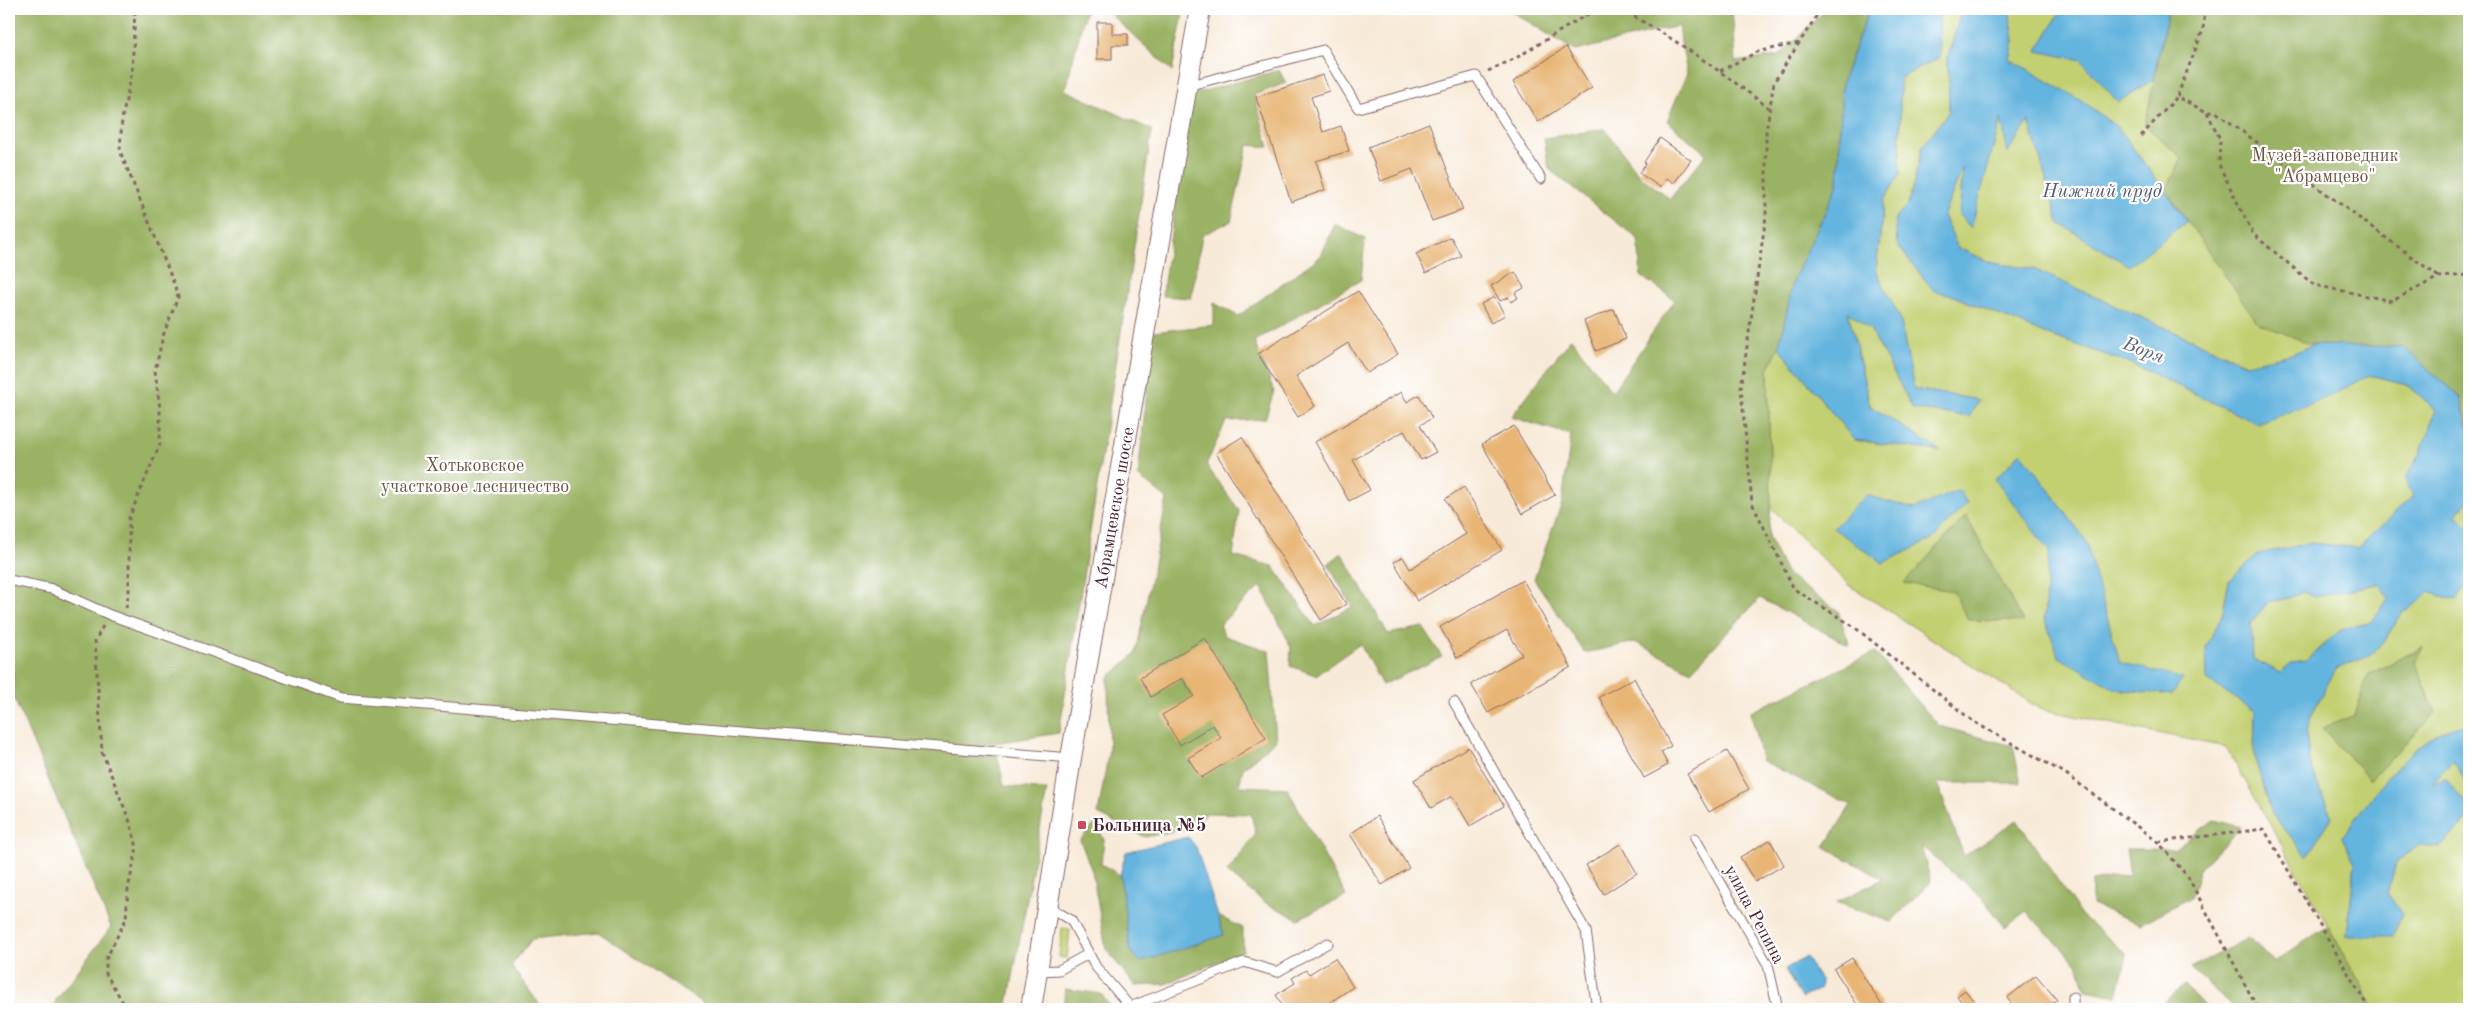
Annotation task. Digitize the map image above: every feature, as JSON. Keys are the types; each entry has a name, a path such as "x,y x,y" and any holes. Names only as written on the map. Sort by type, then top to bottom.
{"street":[{"name":"Абрамцевское шоссе","path":"1031,1009 1049,907 1071,758 1200,9"}],"lane":[{"path":"1187,86 1323,50 1358,108 1476,76 1541,179"},
{"path":"9,580 52,589 110,615 340,698 1071,758"},
{"path":"1454,702 1586,931 1597,1009"},
{"name":"улица Репина","path":"1695,838 1768,965 1778,1009"},
{"path":"1049,907 1072,920 1096,967 1131,1008 1244,962 1277,972 1328,943"},
{"path":"1038,972 1059,970 1088,954"},
{"path":"2073,997 2073,1009"}],"path":[{"path":"125,620 129,592 128,518 160,444 160,408 155,371 163,336 178,297 120,151 122,118 132,72 135,9"},
{"path":"1476,76 1516,58 1596,9"},
{"path":"1620,9 1649,24 1720,71 1770,109"},
{"path":"1821,9 1774,82 1766,132 1766,216 1741,388 1752,503 1794,589 1853,626 1974,722 2066,774 2158,842 2188,877 2258,1009"},
{"path":"2141,136 2177,97 2203,30 2205,9"},
{"path":"1720,71 1757,52 1799,42"},
{"path":"2177,97 2207,112 2216,112 2439,277"},
{"path":"2207,112 2220,140 2219,165 2253,234 2314,285 2392,301 2439,277 2469,275"},
{"path":"110,615 95,641 102,752 130,822 137,847 128,889 126,919 106,959 106,974 127,1009"},
{"path":"2158,842 2264,828 2369,1009"}],"green space":[{"name":"Хотьковское участковое лесничество","path":"9,9 1086,9 1065,90 1152,130 1059,733 995,743 1004,786 1047,790 1007,1009 717,1009 702,1003 598,932 532,939 511,966 543,1009 53,1009 56,1000 111,927 9,686"},
{"path":"1105,9 1184,9 1172,71"},
{"path":"1508,9 1732,9 1736,62 1779,56 1826,9 1871,9 1868,12 1842,82 1838,184 1794,279 1779,347 1768,369 1771,508 1768,537 1788,576 1838,611 1850,646 1760,598 1691,671 1635,642 1585,653 1534,579 1562,503 1571,435 1511,417 1571,338 1612,392 1675,300 1641,276 1638,239 1549,169 1544,138 1605,129 1639,175 1670,199 1706,154 1667,121 1687,73 1678,26 1575,51"},
{"path":"1939,9 1962,9 1948,57 1949,111 1923,146 1908,205 1934,291 1949,294 2045,334 2130,363 2335,394 2369,375 2407,384 2436,410 2421,451 2405,479 2414,496 2358,548 2311,543 2229,580 2222,616 2206,647 2255,711 2254,756 2272,814 2307,855 2332,817 2312,767 2307,736 2310,719 2336,669 2372,654 2383,642 2403,612 2429,592 2456,600 2469,583 2469,724 2450,728 2431,738 2413,751 2396,767 2366,803 2342,837 2355,862 2347,935 2387,894 2396,863 2419,845 2441,847 2469,817 2469,1009 2375,1009 2226,747 2040,709 1849,585 1771,508 1768,369 1779,347 1854,440 1939,451 1870,406 1848,311 1871,330 1913,409 1978,400 1914,389 1900,318 1876,270 1884,200 1900,174 1900,78 1940,57"},
{"name":"Музей-заповедник \"Абрамцево\"","path":"2009,9 2062,9 2037,51 2081,59 2118,102 2167,16 2166,9 2469,9 2469,432 2460,396 2313,345 2292,354 2247,364 2033,269 1992,263 1958,248 1943,216 1963,166 1971,227 2001,118 2008,152 2029,120 2059,223 2187,221 2118,128 2085,103 2010,59 2014,41"},
{"name":"Музей-заповедник \"Абрамцево\"","path":"2166,9 2469,9 2469,432 2460,396 2402,347 2313,345 2258,323 2166,190 2182,158 2145,125 2167,16"},
{"path":"1279,70 1286,83 1254,95 1269,147 1248,145 1231,221 1202,235 1191,298 1162,296 1191,95"},
{"path":"1335,224 1365,239 1361,280 1254,341 1274,391 1265,419 1226,421 1206,465 1239,510 1233,556 1273,566 1315,626 1352,607 1328,564 1342,553 1388,634 1423,627 1442,657 1382,685 1360,644 1316,675 1290,666 1291,647 1261,586 1219,625 1225,636 1269,651 1276,740 1243,768 1239,786 1287,788 1346,896 1298,919 1264,902 1227,872 1256,834 1251,814 1207,813 1189,828 1145,837 1098,814 1109,750 1108,678 1136,653 1167,499 1138,476 1153,332 1214,325 1214,303 1238,316 1321,256"},
{"path":"2469,501 2469,526 2455,516"},
{"path":"1966,516 2023,622 1968,620 1953,591 1904,583"},
{"path":"2381,583 2390,598 2370,623 2342,629 2305,662 2291,663 2280,673 2253,659 2251,622 2270,600 2285,600 2302,591 2315,597"},
{"path":"2423,647 2415,661 2435,713 2370,780 2322,728 2355,715 2368,675"},
{"path":"1875,652 1939,726 2013,746 2021,783 1937,783 1964,856 2017,820 2081,915 2127,955 2117,996 2086,990 2079,966 2026,911 2005,927 1983,899 1921,846 1931,882 1891,922 1836,902 1883,879 1825,847 1851,805 1761,760 1751,712"},
{"path":"2452,761 2469,784 2469,807 2446,779 2431,784"},
{"path":"2214,820 2241,827 2200,869 2191,897 2141,924 2092,905 2092,882 2130,875 2126,849 2174,849"},
{"path":"1096,823 1104,840 1101,864 1120,875 1130,951 1224,935 1218,916 1243,928 1243,951 1166,984 1135,986 1106,949 1092,871 1080,840"},
{"path":"2328,926 2375,1009 2235,1009 2191,968 2248,938 2274,962"},
{"path":"1062,928 1070,929 1067,958 1059,957"},
{"path":"2184,985 2207,1009 2157,1009"},
{"path":"1065,989 1101,994 1112,1009 1063,1009"}],"water":[{"path":"1871,9 1939,9 1940,57 1900,78 1900,174 1884,200 1876,270 1900,318 1914,389 1979,400 1969,417 1913,409 1871,330 1848,312 1870,406 1940,451 1854,440 1779,347 1794,279 1838,184 1842,82 1868,12"},
{"name":"Нижний пруд","path":"1962,9 2009,9 2014,41 2010,59 2085,103 2118,128 2187,221 2129,266 2059,223 2029,121 2008,153 2001,119 1971,228 1959,215 1963,168 1943,216 1958,248 1992,263 2033,269 2246,364 2292,354 2313,345 2402,347 2460,396 2469,432 2469,501 2455,516 2469,526 2469,583 2456,600 2429,592 2403,612 2372,655 2336,669 2310,719 2307,736 2312,767 2332,817 2307,856 2272,814 2254,756 2255,711 2207,680 2206,647 2222,616 2229,581 2258,554 2311,543 2358,548 2413,496 2405,479 2421,451 2436,410 2407,384 2369,375 2335,394 2258,424 2130,363 2045,334 1949,294 1934,291 1897,245 1895,217 1908,205 1923,146 1949,111 1948,57","holes":["2380,583 2389,598 2370,623 2342,629 2306,661 2291,663 2280,673 2253,659 2251,622 2270,600 2285,600 2302,591 2315,597"]},
{"path":"2062,9 2166,9 2167,16 2153,80 2118,102 2081,60 2037,51"},
{"path":"2021,452 2085,539 2120,662 2183,679 2172,695 2115,689 2059,657 2044,618 2049,551 1995,479"},
{"path":"1959,490 1967,503 1933,539 1883,563 1833,528 1866,495 1914,509"},
{"path":"2469,724 2469,739 2463,742 2469,746 2469,784 2452,761 2432,783 2446,779 2469,807 2469,817 2441,847 2419,845 2396,863 2387,894 2402,913 2393,936 2347,936 2355,863 2342,837 2366,803 2396,767 2413,751 2431,738 2450,728"},
{"path":"1188,837 1196,847 1224,935 1141,962 1130,951 1120,875 1126,852"},
{"path":"1806,957 1821,982 1820,989 1801,998 1785,969"}],"building":[{"path":"1097,22 1112,22 1112,34 1128,34 1128,45 1112,45 1112,59 1097,59"},
{"path":"1566,47 1592,88 1538,122 1513,82"},
{"path":"1323,75 1329,91 1311,97 1323,132 1341,126 1349,151 1316,161 1325,190 1291,202 1256,97"},
{"path":"1429,123 1463,210 1432,221 1412,169 1381,181 1368,147"},
{"path":"1660,138 1691,160 1674,183 1667,178 1660,187 1639,173"},
{"path":"1451,237 1461,256 1426,273 1416,254"},
{"path":"1515,272 1524,288 1515,293 1518,298 1511,302 1508,297 1500,301 1491,286"},
{"path":"1358,291 1398,354 1367,373 1348,343 1296,376 1315,406 1298,417 1258,354"},
{"path":"1494,297 1505,315 1491,323 1481,304"},
{"path":"1614,309 1626,339 1596,351 1584,321"},
{"path":"1401,392 1407,402 1419,395 1432,418 1420,425 1436,452 1421,460 1404,431 1353,460 1370,490 1349,501 1315,442"},
{"path":"1514,426 1555,495 1522,514 1482,444"},
{"path":"1242,437 1346,604 1321,620 1216,453"},
{"path":"1464,487 1502,550 1417,601 1394,562 1403,557 1410,569 1466,534 1445,499"},
{"path":"1523,580 1571,667 1488,713 1471,684 1522,655 1507,630 1457,658 1440,627"},
{"path":"1205,638 1266,738 1201,778 1188,758 1221,738 1213,725 1180,745 1162,715 1194,696 1182,678 1151,697 1140,678"},
{"path":"1634,678 1671,746 1661,752 1668,765 1644,778 1599,697"},
{"path":"1468,747 1504,806 1470,826 1452,796 1431,808 1414,780"},
{"path":"1727,751 1749,789 1709,812 1687,774"},
{"path":"1377,816 1409,868 1382,885 1350,834"},
{"path":"1770,840 1784,865 1755,882 1740,857"},
{"path":"1620,844 1637,873 1604,894 1586,865"},
{"path":"1335,958 1353,987 1326,1005 1329,1009 1285,1009 1276,995 1295,983 1292,978 1306,970 1309,974"},
{"path":"1852,958 1884,1009 1860,1009 1834,969"},
{"path":"2036,975 2057,1000 2046,1009 2011,1009 2014,1007 2007,998"},
{"path":"1965,990 1977,1005 1971,1009 1967,1009 1957,996"}],"place":[{"name":"Больница №5","path":"1082,825"}],"water label":[{"name":"Воря","path":"2144,349"}]}
